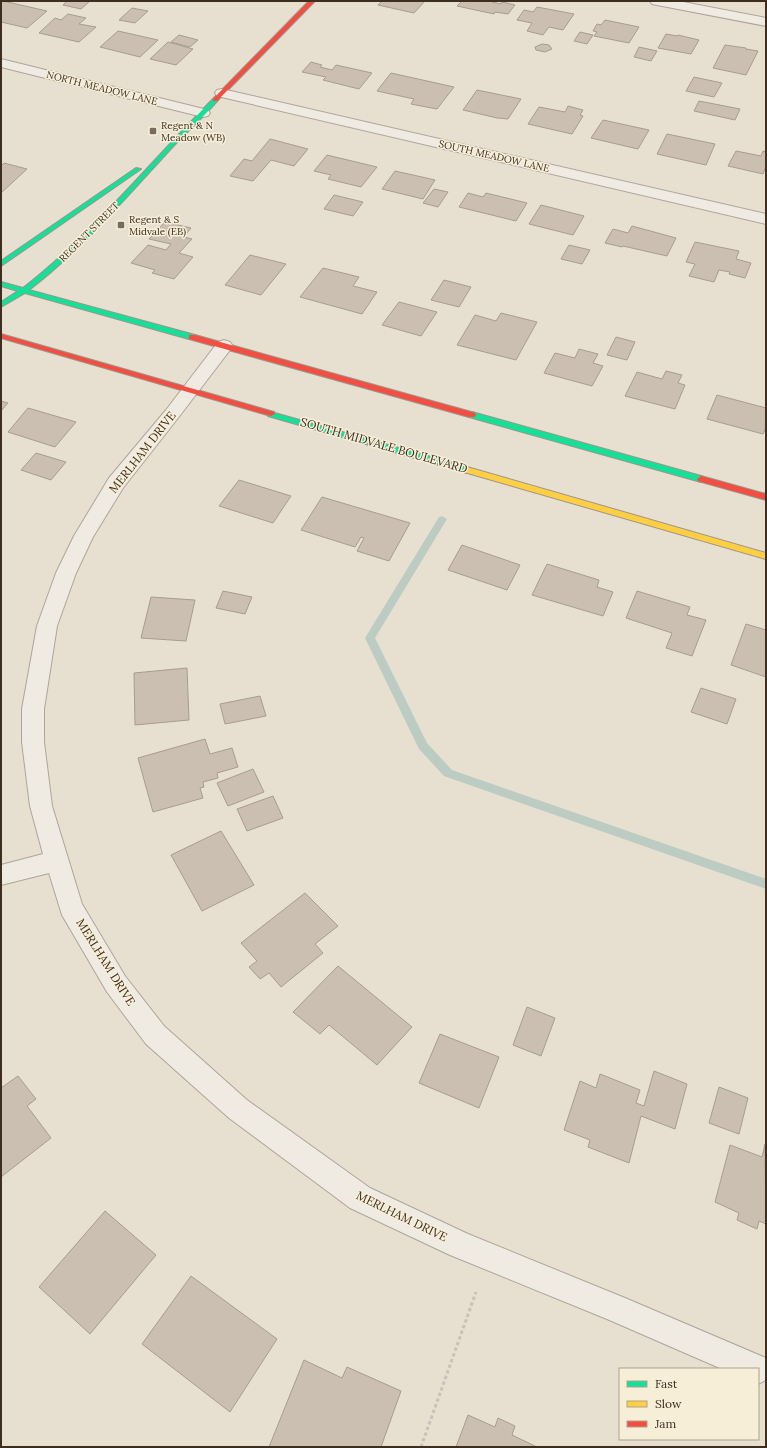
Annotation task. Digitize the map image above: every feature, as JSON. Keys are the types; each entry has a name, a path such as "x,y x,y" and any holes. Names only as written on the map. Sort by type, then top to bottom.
{"main road":[{"name":"REGENT STREET","path":"1,305 25,291 50,271 96,228 167,149 312,1"},
{"name":"REGENT STREET","path":"1,264 167,149"},
{"path":"1,284 766,497"},
{"name":"SOUTH MIDVALE BOULEVARD","path":"1,336 191,389 766,556"}],"street":[{"path":"657,1 766,22"},
{"name":"NORTH MEADOW LANE","path":"1,63 203,113"},
{"name":"SOUTH MEADOW LANE","path":"222,93 766,219"},
{"name":"MERLHAM DRIVE","path":"224,346 116,483 84,536 64,580 47,626 33,709 33,742 41,806 71,907 116,984 155,1035 238,1109 360,1198 460,1245 615,1308 755,1368"},
{"path":"1,875 57,861"}],"path":[{"path":"421,1447 476,1292"}],"building":[{"path":"3,1 47,11 27,28 1,22 1,2"},
{"path":"67,1 90,1 81,9 63,5"},
{"path":"382,1 425,1 414,13 378,5"},
{"path":"462,1 493,1 492,2 501,4 502,2 515,5 508,14 495,12 494,14 457,6"},
{"path":"537,7 574,14 563,30 549,27 543,35 527,31 532,23 517,20 524,10 533,12"},
{"path":"132,8 148,11 135,23 119,20"},
{"path":"68,14 86,18 79,24 96,27 79,42 39,33 55,18 61,20"},
{"path":"605,20 639,27 629,43 594,36 597,32 593,31 597,24 601,25"},
{"path":"118,31 158,40 140,57 100,47"},
{"path":"580,32 593,35 587,44 574,41"},
{"path":"666,34 699,40 691,54 658,48"},
{"path":"179,35 198,40 190,47 171,42"},
{"path":"168,42 193,49 176,65 150,59"},
{"path":"542,44 549,45 552,49 545,52 536,50 535,47"},
{"path":"725,45 758,51 746,75 713,68"},
{"path":"639,47 657,51 651,61 634,57"},
{"path":"311,62 322,65 320,67 332,70 336,65 372,73 359,89 323,80 326,77 302,72"},
{"path":"391,73 454,87 437,109 411,104 414,99 377,91"},
{"path":"694,77 722,83 714,97 686,91"},
{"path":"477,90 521,99 508,119 463,110"},
{"path":"699,101 740,109 735,120 694,111"},
{"path":"568,106 583,110 580,115 583,116 572,134 528,124 539,107 565,112"},
{"path":"603,120 649,130 638,149 591,138"},
{"path":"667,134 715,144 706,165 657,154"},
{"path":"270,139 308,149 294,166 271,160 253,181 230,176 244,159 252,161"},
{"path":"736,151 761,156 763,151 766,152 766,166 763,174 728,166"},
{"path":"327,155 377,167 361,187 328,179 331,175 314,171"},
{"path":"4,163 27,169 1,193 1,166"},
{"path":"395,171 435,180 423,199 382,189"},
{"path":"434,189 448,192 438,207 423,203"},
{"path":"468,193 483,197 486,193 527,203 516,221 459,207"},
{"path":"334,195 363,202 353,216 324,209"},
{"path":"541,205 584,216 573,235 529,224"},
{"path":"165,222 191,228 184,237 192,239 179,253 193,257 174,279 152,273 155,270 131,263 148,245 166,250 171,244 149,239"},
{"path":"632,226 676,238 667,256 605,243 613,229 628,233"},
{"path":"695,242 739,251 736,259 751,263 745,278 729,274 730,272 719,270 714,282 689,276 695,264 686,262"},
{"path":"569,245 590,250 582,264 561,259"},
{"path":"250,255 286,264 261,295 225,285"},
{"path":"323,268 359,277 353,286 377,292 362,314 300,297"},
{"path":"444,280 471,287 459,307 431,300"},
{"path":"399,302 437,312 421,336 382,325"},
{"path":"501,313 537,322 516,360 457,345 475,315 496,321"},
{"path":"616,337 635,342 627,360 607,355"},
{"path":"579,349 598,354 593,363 603,366 592,386 544,373 555,353 575,358"},
{"path":"666,371 682,375 678,383 685,385 675,409 625,396 637,372 662,379"},
{"path":"717,395 766,408 766,427 763,434 707,419"},
{"path":"1,401 8,403 1,411"},
{"path":"28,408 76,422 55,447 8,432"},
{"path":"36,453 66,462 51,480 21,470"},
{"path":"239,480 291,496 273,523 219,506"},
{"path":"322,497 410,523 389,561 357,551 364,538 361,537 355,547 301,530"},
{"path":"462,545 520,565 507,590 448,570"},
{"path":"547,564 599,580 597,587 613,592 603,616 532,595"},
{"path":"223,591 252,597 245,614 216,608"},
{"path":"637,591 690,607 687,615 706,620 692,656 666,648 672,633 626,618"},
{"path":"151,597 195,600 186,641 141,638"},
{"path":"746,624 766,630 766,677 731,665"},
{"path":"187,668 189,720 135,725 134,673"},
{"path":"701,688 736,699 727,724 691,712"},
{"path":"260,696 266,716 225,724 220,704"},
{"path":"205,739 210,754 232,748 238,767 217,773 218,778 203,782 204,787 200,788 203,798 153,812 138,758"},
{"path":"253,769 264,792 228,806 217,783"},
{"path":"273,796 283,818 247,831 237,809"},
{"path":"221,831 254,885 202,911 171,855"},
{"path":"305,893 338,926 315,944 323,953 281,987 269,973 260,979 249,967 257,961 241,943"},
{"path":"338,966 412,1027 377,1065 329,1025 320,1034 293,1012"},
{"path":"527,1007 555,1018 541,1056 513,1045"},
{"path":"440,1034 499,1057 479,1108 419,1083"},
{"path":"654,1071 687,1084 675,1129 641,1116 629,1163 588,1147 590,1140 564,1130 580,1081 596,1088 600,1074 640,1090 636,1103 644,1106"},
{"path":"18,1076 36,1099 27,1106 51,1138 1,1177 1,1088"},
{"path":"719,1087 748,1098 739,1134 709,1123"},
{"path":"765,1144 766,1224 759,1221 757,1229 737,1220 739,1213 715,1202 730,1145 762,1157"},
{"path":"105,1211 156,1255 90,1334 39,1287"},
{"path":"191,1276 277,1339 230,1412 142,1344"},
{"path":"304,1360 342,1378 347,1367 401,1391 381,1447 269,1447"},
{"path":"468,1415 495,1427 498,1418 515,1426 512,1435 537,1447 456,1447"}],"waterway":[{"path":"442,519 370,638 423,746 448,773 766,884"}],"traffic: fast":[{"path":"1,305 25,289 69,254 215,100"},
{"path":"1,264 138,169"},
{"path":"1,284 192,337"},
{"path":"271,414 467,470"},
{"path":"472,415 701,479"}],"traffic: slow":[{"path":"467,470 766,556"}],"traffic: jam":[{"path":"215,100 312,1"},
{"path":"1,336 271,414"},
{"path":"192,337 472,415"},
{"path":"701,479 766,497"}],"place":[{"name":"Regent & N Meadow (WB)","path":"153,131"},
{"name":"Regent & S Midvale (EB)","path":"121,225"}]}
